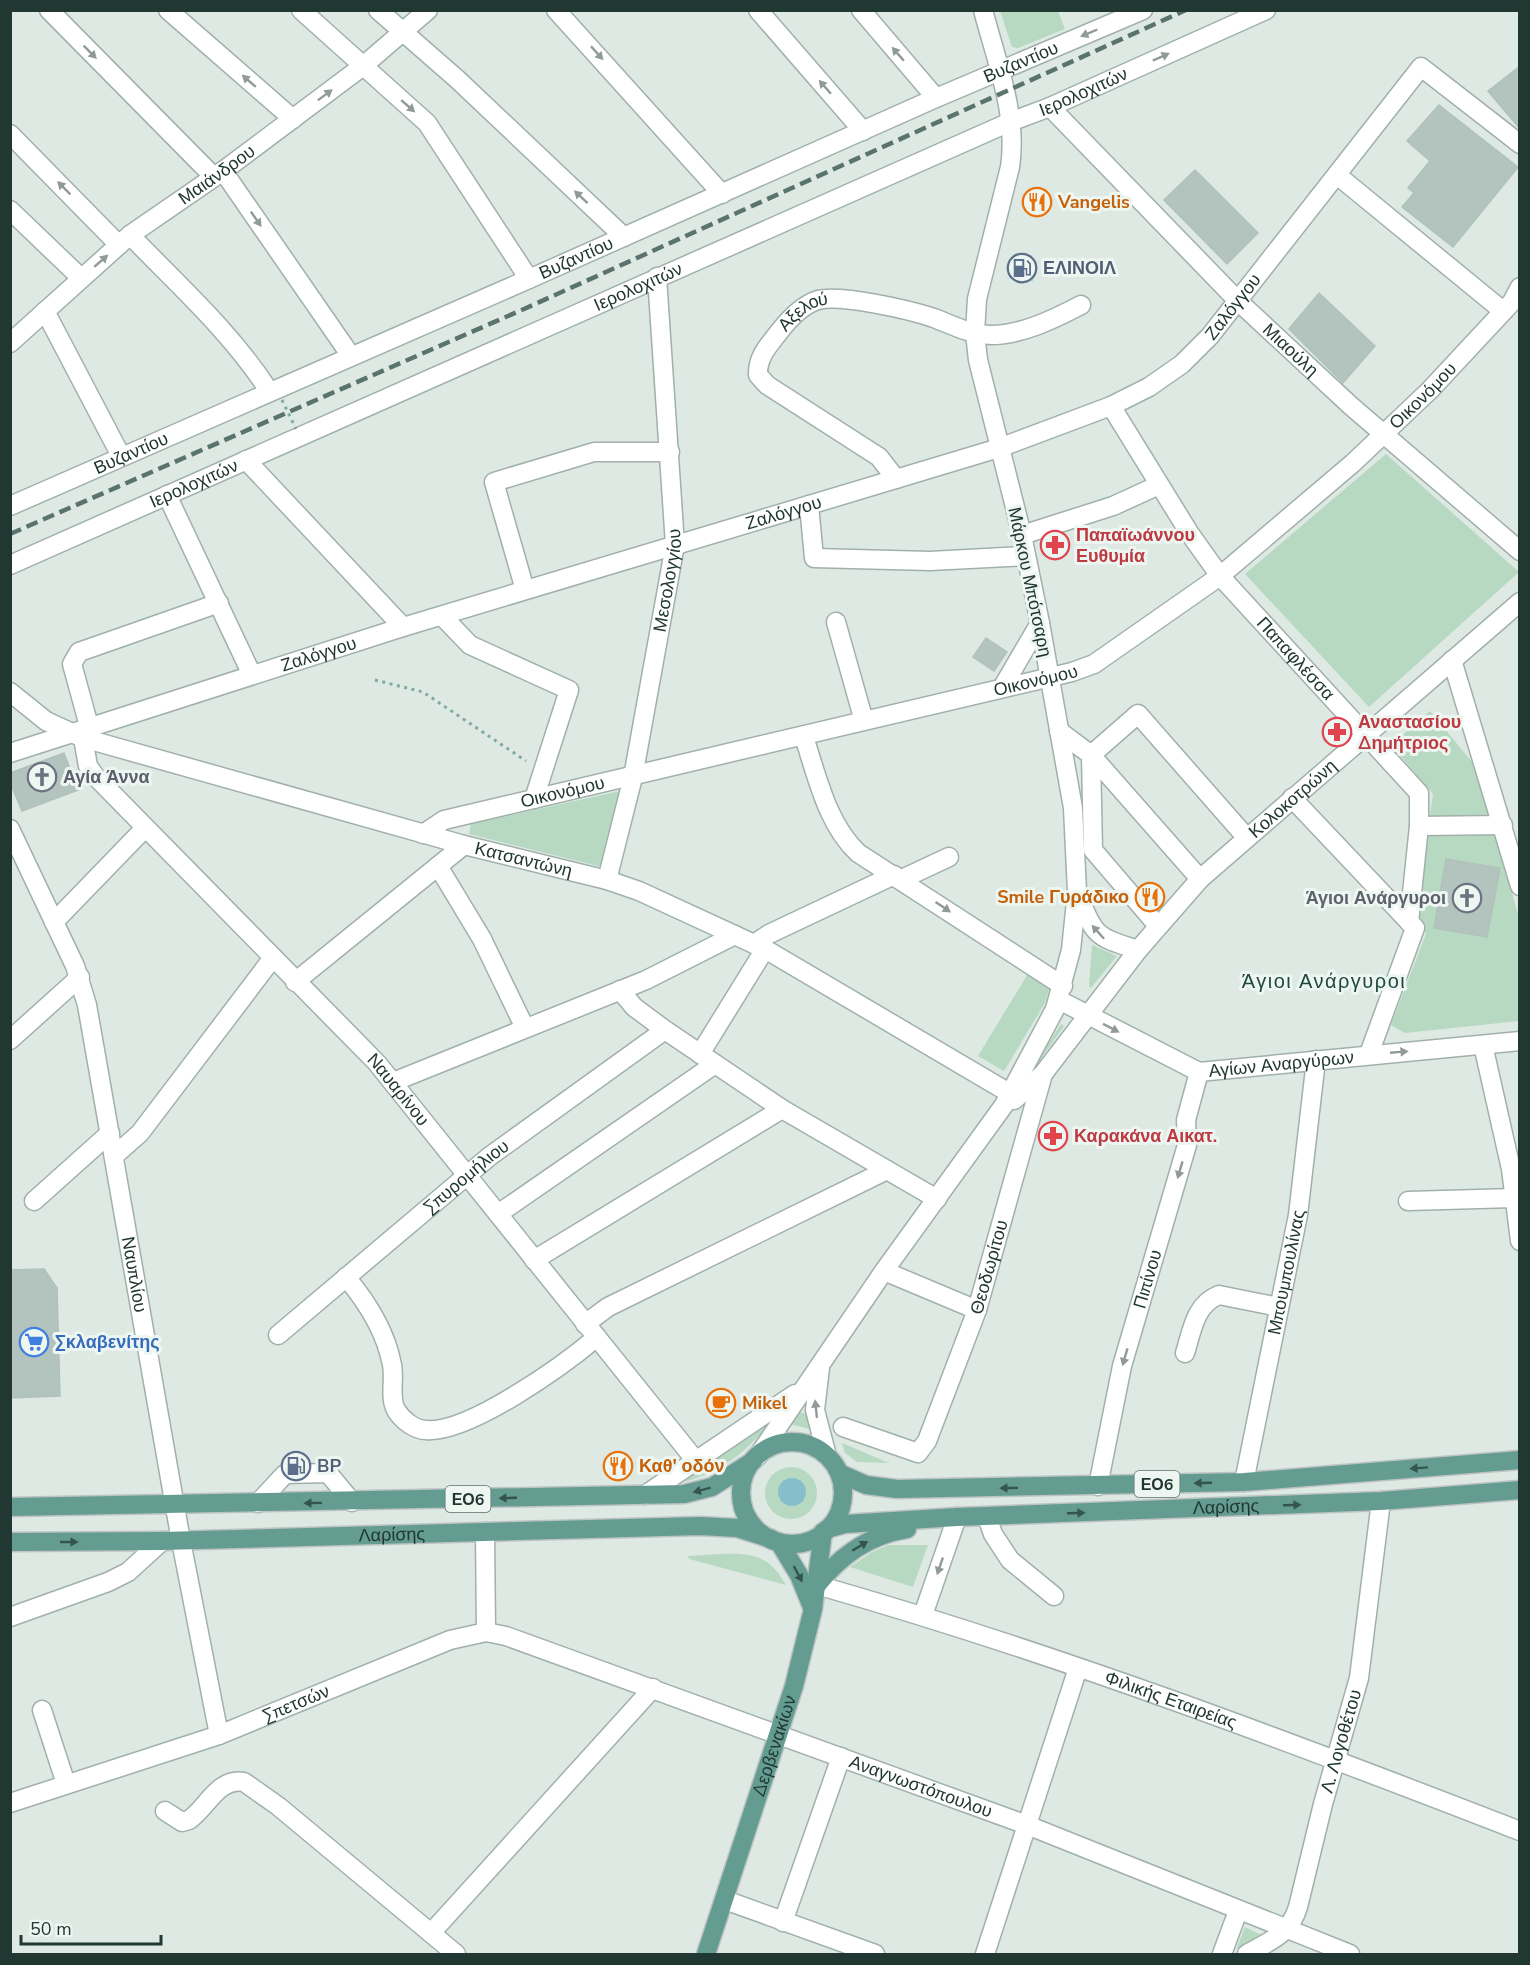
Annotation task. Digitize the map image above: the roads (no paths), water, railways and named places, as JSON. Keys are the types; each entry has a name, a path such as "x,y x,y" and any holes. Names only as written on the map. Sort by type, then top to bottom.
{"main road":[{"name":"ΕΟ6","path":"755,1458 770,1448 790,1442 812,1446 826,1456 838,1473 842,1502 836,1518 825,1530 800,1543 775,1541"},
{"name":"Λαρίσης","path":"10,1507 684,1494 705,1490 729,1478 755,1458"},
{"path":"755,1458 743,1480 743,1509 754,1527 775,1541 802,1580 813,1609"},
{"name":"Λαρίσης","path":"838,1473 866,1485 897,1489 1098,1486 1244,1482 1520,1460"},
{"name":"Λαρίσης","path":"825,1530 845,1524 957,1517 1381,1501 1520,1490"},
{"path":"817,1585 842,1558 867,1541 891,1532 931,1526 957,1517"},
{"name":"Λαρίσης","path":"10,1542 181,1541 720,1526 745,1530 775,1541"},
{"name":"Δερβενακίων","path":"706,1954 779,1734 813,1609 825,1530"}],"street":[{"path":"49,10 218,174 351,356"},
{"path":"168,10 292,119"},
{"path":"301,10 427,123 529,279"},
{"path":"378,10 458,79 624,237"},
{"name":"Μαιάνδρου","path":"11,341 125,240 363,66 428,10"},
{"path":"556,10 722,194"},
{"path":"758,10 863,131"},
{"path":"861,10 936,98"},
{"name":"Μάρκου Μπότσαρη","path":"755,1458 821,1360 1011,1094 1061,993 1077,892 1074,816 1050,677 1022,535 978,360 975,333 977,299 1011,156 1010,122 983,10"},
{"name":"Βυζαντίου","path":"10,506 121,456 276,396 351,356 936,98 1143,10"},
{"name":"Ιερολοχιτών","path":"10,565 657,277 1010,122 1050,107 1266,10"},
{"name":"Ζαλόγγου","path":"10,753 80,733 403,627 999,448 1111,406 1174,371 1200,347 1239,302 1421,67 1520,144"},
{"name":"Μιαούλη","path":"1050,107 1239,302 1384,435 1520,551"},
{"path":"10,134 218,325 276,396"},
{"path":"1338,175 1503,311"},
{"path":"10,210 81,278"},
{"name":"Μεσολογγίου","path":"607,880 633,777 675,545 657,277"},
{"name":"Οικονόμου","path":"423,834 444,820 804,737 1082,669 1104,658 1221,576 1384,435 1503,311 1520,287"},
{"name":"Αξελού","path":"896,478 879,457 762,381 758,369 763,352 793,316 821,300 909,311 975,333 992,335 1022,330 1061,316 1081,305"},
{"path":"45,311 121,456"},
{"name":"Παπαφλέσσα","path":"1111,406 1159,485 1221,576 1368,734 1419,794 1412,925 1369,1054"},
{"path":"525,590 494,482 594,452 670,452"},
{"path":"246,460 403,627"},
{"path":"1022,535 1113,506 1159,485"},
{"path":"167,495 252,675"},
{"path":"809,505 814,558 930,561 1025,556"},
{"name":"Κολοκοτρώνη","path":"1087,1016 1138,950 1200,879 1520,602"},
{"name":"Ναυαρίνου","path":"219,603 79,652 73,660 73,670 80,733 88,766 145,828 393,1082 696,1461"},
{"path":"442,616 470,645 569,690 534,799"},
{"path":"836,622 864,721"},
{"path":"1002,688 1040,623"},
{"path":"1452,660 1520,886"},
{"name":"Κατσαντώνη","path":"10,693 46,721 80,733 423,834 607,880 639,891 760,946 1011,1094"},
{"path":"1091,755 1138,714 1246,837"},
{"path":"1059,731 1091,755 1200,879"},
{"name":"Αγίων Αναργύρων","path":"804,737 828,805 848,843 1061,993 1087,1016 1199,1072 1520,1041"},
{"path":"1091,755 1093,850 1158,926"},
{"path":"1292,798 1412,925"},
{"path":"1419,826 1503,825"},
{"path":"54,922 145,828"},
{"name":"Ναυπλίου","path":"10,830 80,977 87,1005 181,1541 219,1735"},
{"path":"295,982 464,845"},
{"path":"498,1215 707,1059 760,946 898,877 949,857"},
{"path":"438,866 482,939 525,1028"},
{"path":"1077,892 1086,916 1099,935 1112,943 1138,950"},
{"path":"393,1082 620,990 684,962 735,935"},
{"path":"114,1156 141,1133 272,959"},
{"path":"10,1040 80,977"},
{"path":"620,990 634,1007 665,1030 782,1109 937,1199"},
{"name":"Μάρκου Μπότσαρη","path":"995,1118 1043,1074 1087,1016"},
{"name":"Σπυρομήλιου","path":"278,1335 466,1175 537,1120 665,1030"},
{"path":"1483,1045 1511,1169 1520,1241"},
{"name":"Μπουμπουλίνας","path":"1244,1482 1298,1215 1316,1060"},
{"name":"Πιπίνου","path":"1098,1486 1122,1366 1187,1145 1186,1120 1199,1072"},
{"name":"Θεοδωρίτου","path":"843,1427 918,1454 927,1442 977,1310 1043,1074"},
{"path":"534,1260 782,1109"},
{"path":"33,1201 110,1133"},
{"path":"346,1276 373,1313 391,1357 396,1411 420,1429 438,1430 482,1413 525,1390 591,1330 608,1307 887,1170"},
{"path":"1408,1201 1516,1202"},
{"path":"884,1271 977,1310"},
{"path":"1185,1353 1198,1312 1212,1297 1219,1295 1279,1307"},
{"path":"821,1360 815,1400 826,1456"},
{"path":"645,1496 801,1389"},
{"path":"258,1503 285,1474 328,1473 352,1502"},
{"name":"Λ. Λογοθέτου","path":"1287,1930 1298,1907 1359,1678 1381,1501"},
{"path":"923,1615 957,1517"},
{"path":"987,1517 993,1534 1010,1560 1054,1596"},
{"path":"485,1532 486,1632"},
{"path":"10,1617 118,1577 128,1572 162,1541"},
{"name":"Φιλικής Εταιρείας","path":"817,1585 923,1615 1078,1668 1336,1760 1520,1831"},
{"name":"Αναγνωστόπουλου","path":"486,1632 506,1636 653,1688 1027,1825 1350,1954"},
{"name":"Σπετσών","path":"10,1803 219,1735 450,1640 486,1632"},
{"path":"985,1954 1078,1668"},
{"path":"431,1933 653,1688"},
{"path":"42,1710 66,1784"},
{"path":"783,1922 841,1757"},
{"path":"165,1812 182,1821 189,1821 225,1785 238,1780 244,1782 456,1954"},
{"path":"724,1900 874,1954"},
{"path":"1222,1954 1238,1911"},
{"path":"1247,1954 1287,1930"}],"water":[{"path":"792,1478 802,1482 806,1492 802,1502 792,1506 782,1502 778,1492 782,1482"}],"railway":[{"path":"10,534 524,309 1186,10"}],"place":[{"name":"Vangelis","path":"1037,202"},
{"name":"ΕΛΙΝΟΙΛ","path":"1022,268"},
{"name":"Παπαϊωάννου Ευθυμία","path":"1055,545"},
{"name":"Αναστασίου Δημήτριος","path":"1337,732"},
{"name":"Αγία Άννα","path":"42,777"},
{"name":"Smile Γυράδικο","path":"1150,897"},
{"name":"Άγιοι Ανάργυροι","path":"1467,898"},
{"name":"Καρακάνα Αικατ.","path":"1053,1136"},
{"name":"Σκλαβενίτης","path":"34,1342"},
{"name":"Mikel","path":"721,1403"},
{"name":"BP","path":"296,1466"},
{"name":"Καθ' οδόν","path":"618,1466"}],"district":[{"name":"Άγιοι Ανάργυροι","path":"1324,981"}]}
